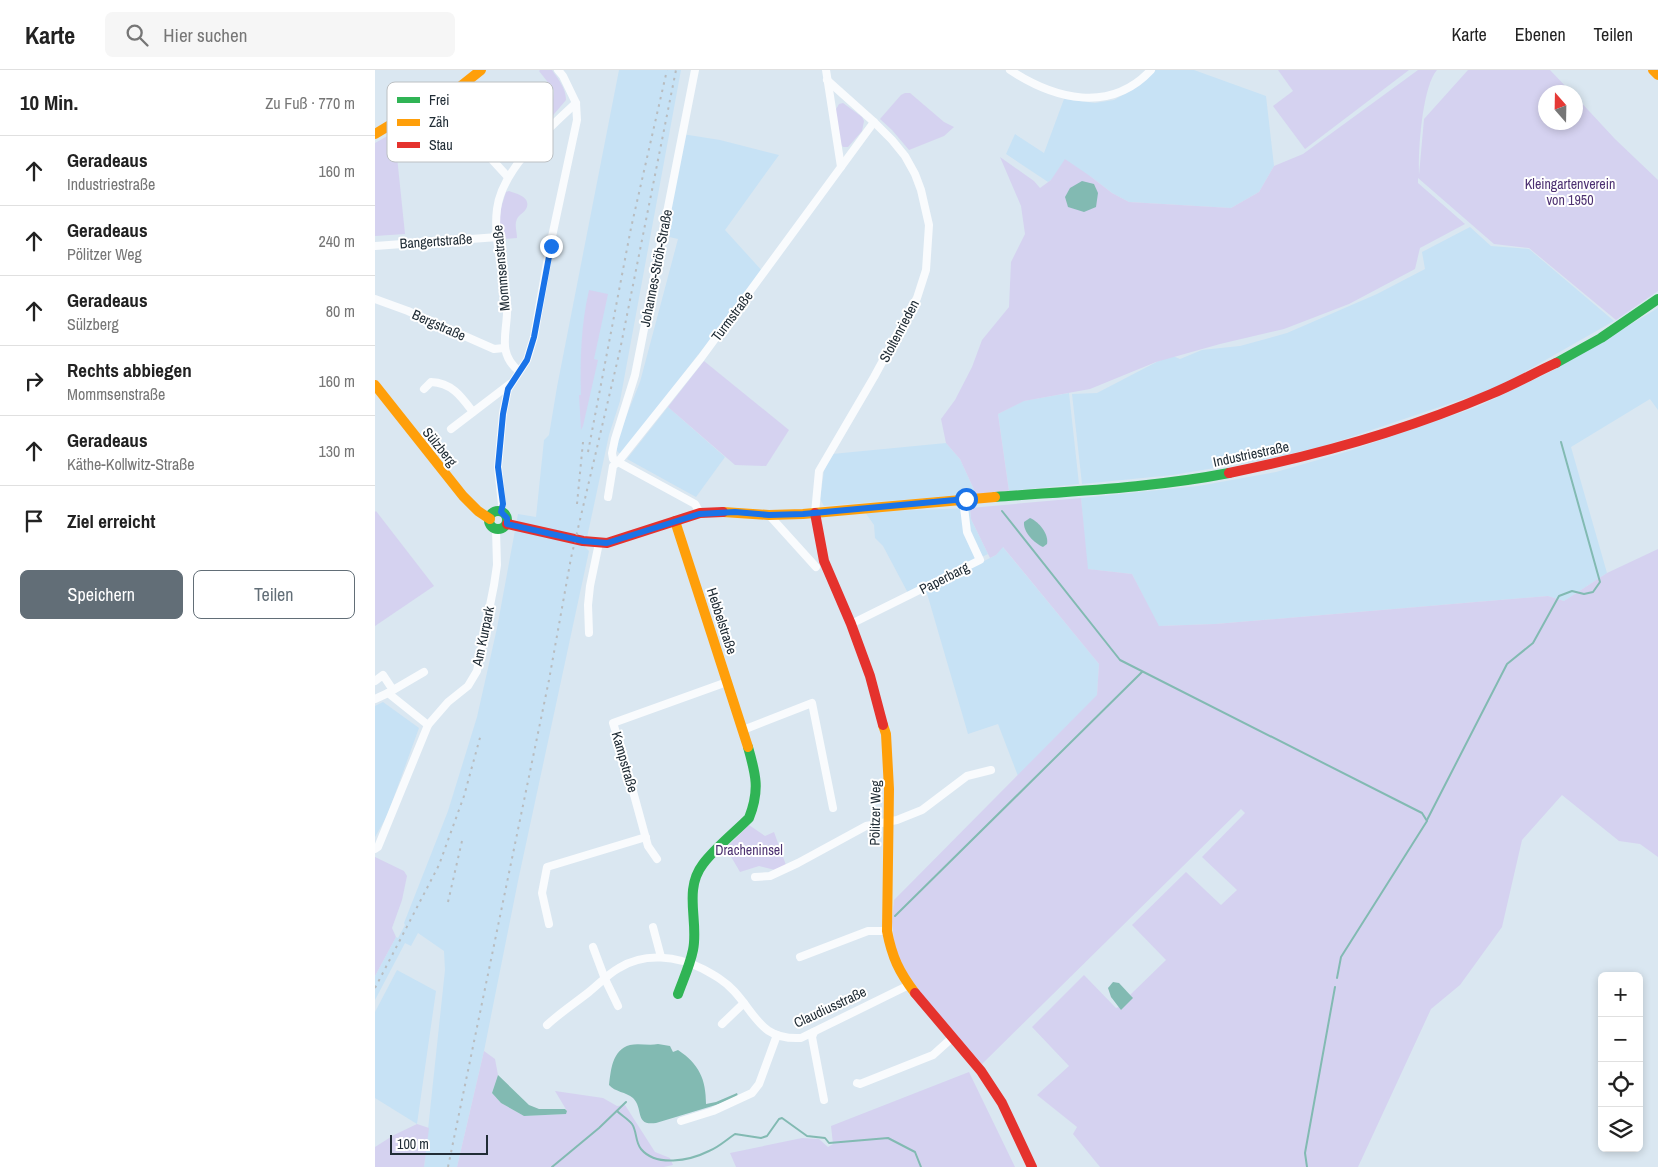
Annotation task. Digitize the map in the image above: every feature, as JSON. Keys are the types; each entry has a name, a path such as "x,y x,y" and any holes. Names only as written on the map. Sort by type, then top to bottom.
{"main road":[{"path":"468,82 481,70"},
{"path":"1653,70 1658,75"},
{"path":"375,134 387,128"},
{"name":"Industriestraße","path":"815,513 963,499 1102,490 1196,479 1274,464 1351,443 1425,419 1491,394 1594,342 1658,299"},
{"name":"Sülzberg","path":"375,385 468,503 489,520 496,529"},
{"path":"489,520 494,513 501,512 507,518 507,524 504,528 496,529"},
{"path":"507,524 599,543 615,541 699,514 735,512 769,515 815,513"},
{"name":"Pölitzer Weg","path":"815,513 824,561 851,624 870,676 885,734 889,762 887,931 891,951 898,969 909,985 981,1071 1002,1103 1032,1167"},
{"name":"Hebbelstraße","path":"675,521 743,730 754,770 757,790 749,818 702,865 693,885 692,905 695,928 693,951 689,962"},
{"path":"678,994 689,962"}],"street":[{"path":"451,429 510,384 527,360 541,304 577,120 576,103 563,76 558,70"},
{"name":"Johannes-Ströh-Straße","path":"618,462 613,459 612,453 635,375 695,70"},
{"path":"826,70 841,167"},
{"path":"1012,71 1037,85 1059,93 1084,98 1097,98 1123,92 1139,82 1151,70"},
{"name":"Stoltenrieden","path":"815,513 819,471 874,377 917,298 925,270 929,225 921,190 905,156 893,140 827,80"},
{"name":"Mommsenstraße","path":"553,126 576,103"},
{"name":"Turmstraße","path":"607,498 613,466 705,352 874,122"},
{"path":"494,162 508,177"},
{"name":"Mommsenstraße","path":"504,348 507,306 498,237 497,207 508,177 520,162"},
{"name":"Bangertstraße","path":"375,246 498,237"},
{"name":"Bergstraße","path":"375,299 408,311 494,349 504,348"},
{"path":"504,348 511,365 519,371"},
{"path":"424,389 431,382 442,383 454,389 473,412"},
{"path":"501,512 503,504 498,467 500,436 510,384"},
{"path":"618,462 695,504 699,514"},
{"name":"Paperbarg","path":"851,624 981,560 967,532 963,499"},
{"path":"769,515 816,567"},
{"name":"Am Kurpark","path":"375,849 378,847 428,725 448,702 468,686 477,671 495,585 497,565 496,529"},
{"path":"589,633 588,604 599,543"},
{"path":"375,699 424,672"},
{"path":"375,681 383,675 390,691 428,725"},
{"name":"Kampstraße","path":"657,859 651,853 646,838 623,751 613,723 727,682"},
{"path":"743,730 813,702 833,808"},
{"path":"755,877 770,876 825,850 866,826 897,820 922,810 967,776 991,770"},
{"path":"549,924 542,893 547,867 646,838"},
{"path":"653,927 661,957"},
{"path":"800,957 868,931 887,931"},
{"path":"593,947 618,1006"},
{"name":"Claudiusstraße","path":"547,1025 619,968 638,960 661,957 689,962 720,978 744,1003 751,1015 767,1030 777,1035 792,1038 801,1038 909,985"},
{"path":"722,1024 744,1003"},
{"path":"814,1032 813,1038 824,1100"},
{"path":"681,1121 713,1111 752,1093 759,1084 777,1035"},
{"path":"857,1083 860,1084 933,1055 953,1037"}],"shaded area":[{"path":"619,70 681,70 620,401 609,435 585,547 589,551 518,881 484,1051 457,1167 424,1167 445,970 444,951 418,933 411,946 405,943 375,1000 375,976 396,937 398,938 405,925 404,923 448,811 477,717 497,628 518,514 536,517 544,440 549,435"},
{"path":"1155,70 1194,70 1266,96 1274,166 1259,192 1231,208 1129,202 1112,193 1090,176 1051,180 1048,182 1006,154 1015,134 1044,153 1064,99 1095,103 1114,100 1139,86"},
{"path":"682,134 720,140 779,155 725,230 764,273 622,453 619,453 616,442 640,382 678,239 665,236"},
{"path":"1082,181 1094,184 1098,193 1096,207 1084,212 1068,207 1065,197 1070,188"},
{"path":"1470,227 1491,246 1529,249 1614,321 1490,390 1324,446 1262,460 1173,475 1082,484 1072,394 1097,393 1170,355 1180,359 1202,350 1240,346 1287,333 1377,294 1425,269 1422,252"},
{"path":"1658,308 1658,410 1650,399 1571,447 1607,573 1564,601 1548,596 1215,624 1158,626 1132,574 1087,569 1081,498 1198,486 1276,472 1349,451 1477,407 1552,371"},
{"path":"1069,393 1079,484 1009,491 998,414 1023,401"},
{"path":"668,407 725,457 696,497 627,459"},
{"path":"946,443 960,459 976,494 824,506 820,499 824,471 832,454"},
{"path":"970,508 971,519 988,554 908,593 883,546 875,538 874,525 865,512"},
{"path":"1030,518 1040,525 1045,532 1047,544 1043,547 1036,543 1025,530 1024,522"},
{"path":"1002,546 1099,664 1097,696 1018,776 998,724 968,734 926,590 996,555"},
{"path":"383,702 419,728 387,816 375,837 375,706"},
{"path":"397,970 436,991 417,1124 375,1098 375,1012"},
{"path":"1113,982 1119,983 1133,998 1121,1010 1111,997 1108,988"},
{"path":"658,1044 670,1046 673,1052 678,1050 696,1067 705,1087 706,1104 737,1093 738,1096 719,1104 656,1123 645,1122 633,1098 609,1085 613,1061 619,1051 630,1045"},
{"path":"498,1075 529,1105 539,1109 565,1109 567,1111 566,1114 524,1116 501,1103 492,1093"}],"green space":[{"path":"552,70 565,92 566,100 553,115 553,82 548,82 539,71"},
{"path":"1278,70 1409,70 1305,149 1273,106 1293,91"},
{"name":"Kleingartenverein von 1950","path":"1418,70 1437,70 1432,78 1424,105 1420,136 1419,175 1424,119 1468,70 1550,70 1564,85 1538,85 1538,130 1583,130 1583,105 1615,139 1658,180 1658,291 1616,320 1529,248 1494,244 1418,178 1418,183 1465,224 1420,248 1415,269 1349,304 1284,329 1156,362 1090,389 1024,401 998,414 1009,491 976,494 960,459 946,443 941,419 955,400 972,367 982,340 1009,307 1011,262 1025,234 1021,206 1000,157 1034,181 1040,188 1051,180 1065,159 1112,193 1129,202 1231,208 1259,192 1274,166 1303,154"},
{"path":"905,93 910,93 944,122 954,127 944,136 909,150 880,119"},
{"path":"843,103 862,117 864,121 862,131 848,147 843,147 840,143 835,111 839,104"},
{"path":"387,136 387,162 398,162 405,234 375,236 375,143"},
{"path":"509,191 523,197 527,205 517,220 517,238 505,239 503,226 499,226 501,208 506,192"},
{"path":"589,290 608,294 594,359 598,360 581,430 579,395 581,395 582,342"},
{"path":"704,361 789,430 766,466 735,465 668,407"},
{"path":"1081,498 1088,569 1132,574 1159,626 1215,624 1548,596 1564,601 1607,573 1658,549 1658,857 1640,844 1619,841 1562,795 1522,840 1502,927 1460,985 1431,1009 1358,1167 1100,1167 1073,1134 1077,1127 1037,1095 1069,1066 1032,1027 1084,975 1116,1008 1119,1007 1121,1009 1132,998 1130,995 1166,960 1132,925 1186,872 1221,905 1237,890 1202,857 1245,813 1241,809 982,1064 912,983 895,950 892,922 894,900 1097,695 1099,664 1003,547 996,555 990,558 971,519 970,508"},
{"path":"375,512 434,586 375,626"},
{"name":"Dracheninsel","path":"749,825 765,836 774,832 786,865 775,870 759,866 740,872 726,848"},
{"path":"375,857 404,871 407,876 402,900 392,928 396,937 375,976"},
{"path":"484,1051 495,1059 498,1075 492,1093 501,1103 524,1116 564,1114 567,1111 555,1091 603,1098 617,1106 625,1105 655,1152 670,1158 673,1165 664,1167 457,1167"},
{"path":"969,1072 1015,1167 736,1167 730,1153 802,1138 819,1139 828,1147 833,1144 831,1126"},
{"path":"417,1124 429,1128 424,1167 375,1167 375,1147"}],"waterway":[{"path":"1427,820 1507,664 1533,643 1559,596 1572,591 1584,594 1593,592 1600,582 1561,442"},
{"path":"1002,511 1120,660 1422,813 1427,821 1341,957 1337,978"},
{"path":"895,916 1142,672"},
{"path":"1307,1167 1305,1153 1335,987"},
{"path":"552,1167 599,1128 626,1102"},
{"path":"617,1111 632,1124 641,1149 647,1155 664,1160 683,1160 701,1155 716,1148 735,1134 761,1138 767,1136 779,1119 782,1118 807,1136 825,1138 829,1143 888,1138 915,1152 921,1167"}],"railway":[{"path":"588,452 631,228 667,70"},
{"path":"448,1167 549,680 571,558 620,350 676,70"},
{"path":"577,504 583,442"},
{"path":"375,988 439,865 464,796 481,734"},
{"path":"448,902 462,841"}],"traffic: fast":[{"path":"1556,363 1601,338 1658,299"},
{"path":"995,497 1142,486 1229,473"},
{"path":"498,511 504,514 507,520 504,526 498,529 492,526 489,520 492,514 498,511"},
{"path":"678,994 693,950 693,895 697,874 713,852 749,818 755,799 756,782 748,747"}],"traffic: slow":[{"path":"466,82 481,70"},
{"path":"1653,70 1658,75"},
{"path":"375,134 387,127"},
{"path":"375,385 463,496 478,511 490,519"},
{"path":"723,512 769,515 803,514 995,497"},
{"path":"675,521 748,747"},
{"path":"883,725 886,734 889,789 887,931 897,964 915,993"}],"traffic: jam":[{"path":"1229,473 1329,450 1395,430 1491,394 1556,363"},
{"path":"507,524 583,541 607,543 700,513 723,512"},
{"path":"815,513 824,561 851,624 870,676 883,725"},
{"path":"915,993 981,1071 1002,1103 1032,1167"}],"route":[{"path":"551,246 534,337 527,360 510,384 503,414 498,467 503,504 501,512 506,515 507,524 583,541 607,543 699,514 735,512 769,515 803,514 966,499"}]}
